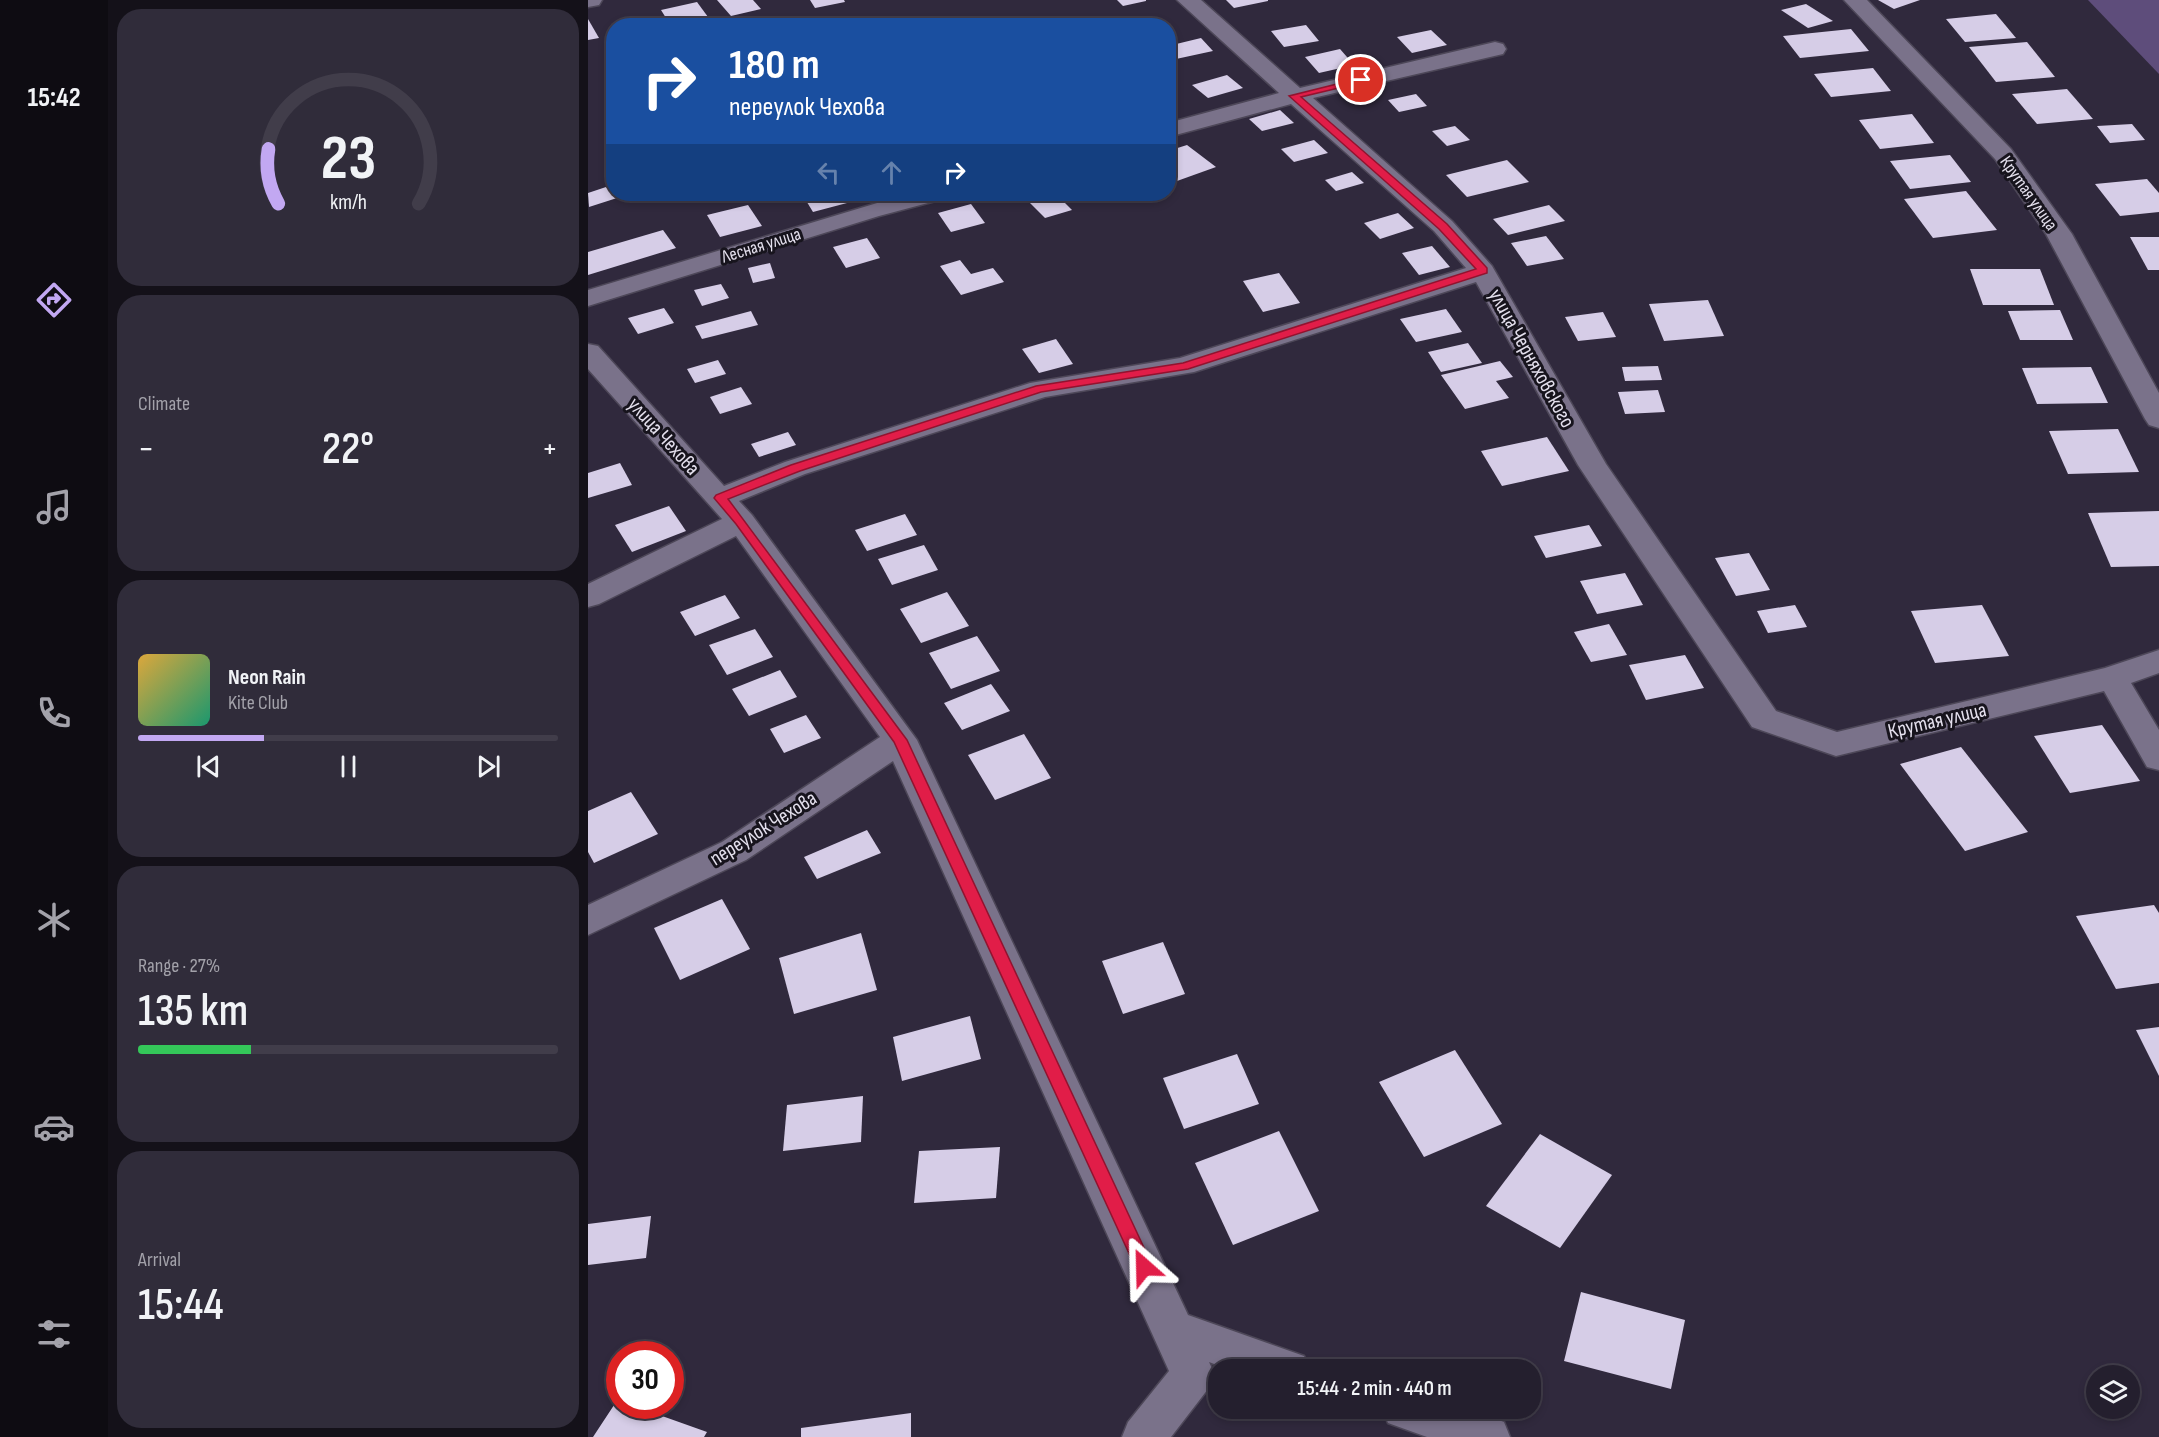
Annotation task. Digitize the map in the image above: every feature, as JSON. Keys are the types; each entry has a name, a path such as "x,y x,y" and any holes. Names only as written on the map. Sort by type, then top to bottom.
{"street":[{"name":"улица Черняховского","path":"1188,0 1443,226 1483,271 1592,465 1764,719"},
{"name":"Крутая улица","path":"1855,0 2002,154 2058,234 2159,419"},
{"path":"1176,128 1294,96 1495,49"},
{"name":"Лесная улица","path":"588,298 908,201"},
{"path":"588,597 795,468 1040,388 1184,366 1483,271"},
{"name":"улица Чехова","path":"588,352 730,510 900,740 1193,1375 1144,1437"},
{"name":"Крутая улица","path":"1764,719 1836,744 2112,678 2159,661"},
{"path":"2112,678 2159,758"},
{"name":"переулок Чехова","path":"588,921 734,851 900,740"},
{"path":"1173,1330 1257,1359"},
{"path":"1436,1419 1488,1437"}],"shaded area":[{"path":"2088,0 2159,0 2159,74"}],"building":[{"path":"717,0 753,0 761,9 731,16"},
{"path":"810,0 844,0 845,2 815,8"},
{"path":"1117,0 1146,0 1146,1 1123,6"},
{"path":"1226,0 1268,0 1268,1 1234,8"},
{"path":"1878,0 1920,0 1894,9"},
{"path":"697,2 708,17 666,18 661,10"},
{"path":"1806,4 1833,21 1808,28 1781,10"},
{"path":"1996,14 2016,38 1965,42 1946,19"},
{"path":"588,19 599,38 588,40"},
{"path":"1306,25 1319,41 1284,47 1271,31"},
{"path":"1851,29 1869,51 1800,58 1783,36"},
{"path":"1431,30 1447,45 1412,53 1397,37"},
{"path":"1201,38 1213,51 1176,59 1176,44"},
{"path":"2027,42 2055,77 1996,82 1969,47"},
{"path":"1340,49 1354,65 1319,73 1305,57"},
{"path":"1873,68 1891,91 1831,97 1814,74"},
{"path":"1227,75 1243,88 1208,98 1192,85"},
{"path":"2067,89 2093,119 2037,124 2012,94"},
{"path":"1416,94 1427,106 1399,112 1388,100"},
{"path":"1280,110 1294,123 1262,131 1249,119"},
{"path":"1912,114 1934,143 1880,149 1859,120"},
{"path":"2132,124 2145,140 2110,143 2097,126"},
{"path":"1455,126 1470,140 1447,146 1432,131"},
{"path":"1314,140 1328,153 1294,162 1281,149"},
{"path":"1187,145 1216,167 1177,181 1176,148"},
{"path":"1950,155 1971,182 1910,189 1890,161"},
{"path":"1507,160 1529,182 1467,197 1446,175"},
{"path":"1352,172 1364,183 1336,191 1325,180"},
{"path":"2147,179 2159,193 2159,212 2120,216 2095,184"},
{"path":"606,187 608,201 589,207 588,193"},
{"path":"1966,191 1997,230 1933,238 1904,199"},
{"path":"806,201 846,201 847,203 813,212"},
{"path":"1028,201 1063,201 1072,210 1045,218"},
{"path":"971,204 985,223 951,232 938,213"},
{"path":"748,205 762,226 720,237 707,215"},
{"path":"1549,205 1565,221 1508,235 1493,219"},
{"path":"1398,213 1414,228 1380,239 1364,223"},
{"path":"663,230 676,248 588,275 588,252"},
{"path":"1546,236 1564,259 1527,266 1511,243"},
{"path":"2130,237 2159,237 2159,270 2148,270"},
{"path":"867,238 880,258 846,268 833,247"},
{"path":"1432,246 1450,267 1419,275 1402,253"},
{"path":"960,260 971,274 993,268 1004,282 961,295 940,266"},
{"path":"770,263 775,278 753,283 748,268"},
{"path":"1970,269 2040,269 2054,305 1983,305"},
{"path":"1279,273 1300,303 1263,312 1243,281"},
{"path":"721,284 729,298 702,306 694,290"},
{"path":"1708,300 1724,336 1664,341 1649,304"},
{"path":"664,308 674,323 638,334 628,318"},
{"path":"1446,309 1462,332 1416,342 1400,319"},
{"path":"2060,310 2073,340 2020,340 2008,311"},
{"path":"751,311 758,325 702,339 695,326"},
{"path":"1603,312 1616,337 1578,341 1565,317"},
{"path":"1056,339 1073,364 1039,373 1022,349"},
{"path":"1468,343 1482,363 1441,372 1428,352"},
{"path":"718,360 726,374 695,383 687,369"},
{"path":"1500,361 1513,377 1496,381 1509,398 1465,409 1441,375"},
{"path":"1658,366 1662,380 1625,381 1622,367"},
{"path":"2091,367 2108,403 2037,404 2022,368"},
{"path":"741,387 752,404 720,414 710,397"},
{"path":"1658,390 1665,412 1625,414 1618,392"},
{"path":"2118,429 2139,472 2068,474 2049,431"},
{"path":"788,432 796,445 759,457 751,444"},
{"path":"1547,437 1569,471 1502,486 1481,451"},
{"path":"620,463 632,485 588,498 588,473"},
{"path":"669,506 686,531 632,552 615,525"},
{"path":"2159,511 2159,566 2111,567 2088,513"},
{"path":"905,514 917,535 867,551 855,530"},
{"path":"1589,525 1602,546 1546,558 1534,536"},
{"path":"924,545 938,570 892,585 878,559"},
{"path":"1749,553 1770,590 1736,596 1715,558"},
{"path":"1625,573 1643,605 1597,614 1580,581"},
{"path":"947,592 969,626 921,643 900,609"},
{"path":"725,595 740,618 695,636 680,612"},
{"path":"1795,605 1807,627 1768,633 1757,611"},
{"path":"1982,605 2009,656 1935,663 1911,611"},
{"path":"1609,624 1627,655 1591,662 1574,632"},
{"path":"755,629 773,657 727,675 709,645"},
{"path":"977,636 1000,671 951,689 929,653"},
{"path":"1685,655 1704,688 1646,700 1629,665"},
{"path":"780,670 797,697 749,716 732,689"},
{"path":"991,684 1010,711 962,730 944,703"},
{"path":"806,715 821,738 784,753 770,729"},
{"path":"2102,725 2140,781 2070,793 2034,736"},
{"path":"1024,734 1051,778 995,800 968,755"},
{"path":"1961,747 2028,832 1965,851 1900,764"},
{"path":"631,792 658,834 594,863 588,852 588,811"},
{"path":"867,830 881,853 817,879 804,857"},
{"path":"722,899 750,949 680,980 654,928"},
{"path":"2154,905 2159,913 2159,983 2116,989 2076,916"},
{"path":"861,933 877,990 794,1014 779,958"},
{"path":"1163,942 1185,994 1123,1014 1102,961"},
{"path":"970,1016 981,1059 902,1081 893,1037"},
{"path":"2159,1027 2159,1076 2136,1030"},
{"path":"1455,1050 1502,1124 1424,1157 1379,1082"},
{"path":"1237,1054 1259,1104 1184,1129 1163,1078"},
{"path":"863,1096 861,1142 783,1151 787,1105"},
{"path":"1279,1131 1319,1211 1233,1245 1195,1163"},
{"path":"1540,1134 1612,1175 1560,1248 1486,1206"},
{"path":"1000,1147 996,1198 914,1203 919,1151"},
{"path":"651,1216 646,1258 588,1265 588,1224"},
{"path":"1581,1292 1685,1320 1671,1389 1564,1361"},
{"path":"911,1413 911,1437 801,1437 801,1428"},
{"path":"606,1417 670,1419 707,1432 704,1437 593,1437"}],"route":[{"path":"1144,1267 900,740 741,522 720,498 795,468 1040,388 1184,366 1483,271 1443,226 1294,96 1361,80"}]}
